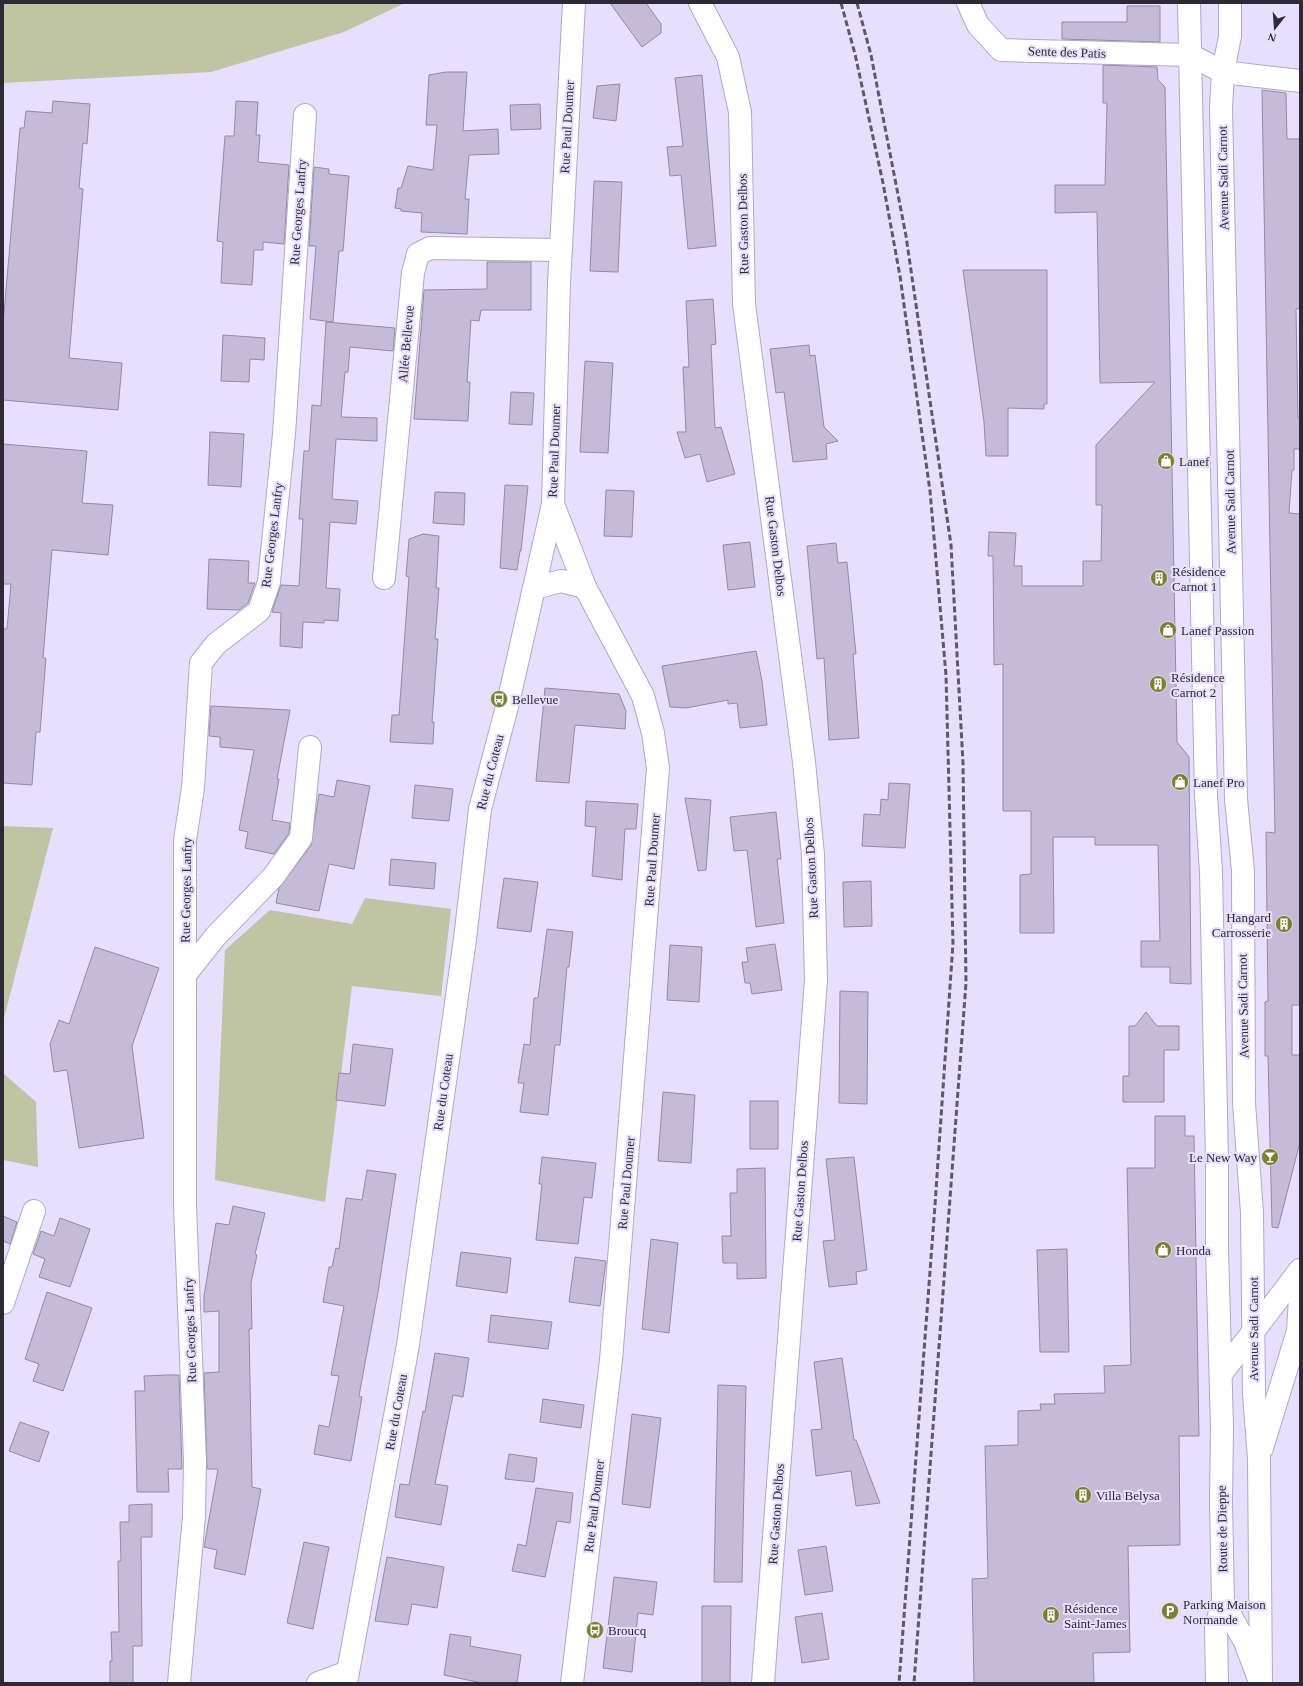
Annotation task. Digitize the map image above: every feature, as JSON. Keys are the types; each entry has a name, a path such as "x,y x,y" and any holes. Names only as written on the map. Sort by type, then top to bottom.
{"street":[{"name":"Rue Paul Doumer","path":"572,1683 611,1360 658,768 653,733 643,696 584,588 553,504 560,250 574,3"},
{"name":"Rue Gaston Delbos","path":"700,3 728,57 740,112 744,304 804,762 813,879 816,980 763,1683"},
{"name":"Sente des Patis","path":"968,3 978,25 1001,50 1190,55"},
{"path":"1189,3 1205,788 1211,872 1217,1161 1217,1250 1221,1374"},
{"name":"Avenue Sadi Carnot","path":"1230,3 1230,36 1223,72 1221,108 1236,791 1243,871 1244,1103 1252,1212 1254,1394 1259,1459"},
{"path":"1190,55 1223,72 1300,81"},
{"name":"Rue Georges Lanfry","path":"179,1683 194,1516 195,1460 185,1206 185,840 193,788 201,663 216,644 259,611 269,582 284,434 305,115"},
{"name":"Allée Bellevue","path":"384,578 413,273 418,254 430,248 560,250"},
{"name":"Rue du Coteau","path":"347,1677 408,1346 465,939 480,809 508,703 553,504"},
{"path":"534,588 561,581 584,588"},
{"name":"Rue Georges Lanfry","path":"185,975 215,937 273,877 301,838 310,747"},
{"path":"3,1303 34,1211"},
{"path":"1253,1274 1262,1280 1273,1284 1296,1285"},
{"path":"1221,1374 1254,1331 1296,1285"},
{"path":"1261,1683 1259,1459 1298,1331 1296,1285"},
{"name":"Route de Dieppe","path":"1217,1683 1216,1626 1224,1602 1221,1502 1221,1374"},
{"path":"1224,1602 1245,1642 1261,1683"},
{"path":"318,1683 347,1677"}],"green space":[{"path":"3,3 405,3 344,32 211,72 3,83"},
{"path":"3,826 53,828 3,1022"},
{"path":"365,898 451,909 441,996 352,986 325,1202 215,1180 225,950 270,910 352,924"},
{"path":"3,1073 36,1102 38,1167 3,1160"}],"building":[{"path":"610,3 646,3 661,24 661,33 642,47"},
{"path":"1127,6 1160,6 1160,42 1062,39 1062,22 1127,22"},
{"path":"1103,65 1157,67 1158,80 1165,87 1177,742 1189,757 1191,984 1170,983 1170,967 1141,967 1141,941 1160,941 1158,845 1095,845 1095,837 1053,837 1054,933 1020,933 1020,875 1031,874 1031,811 1003,811 1003,664 994,665 993,556 988,556 989,532 1016,533 1014,566 1022,566 1022,586 1083,586 1083,561 1101,561 1102,505 1096,505 1096,445 1155,382 1100,383 1097,212 1055,213 1055,185 1105,185 1107,103 1103,103"},
{"path":"446,72 467,72 463,131 498,129 499,154 469,155 465,199 469,199 467,234 421,232 422,213 401,211 401,209 395,208 398,188 401,188 408,166 433,170 437,125 426,125 429,75"},
{"path":"702,75 716,246 688,249 681,175 670,176 667,147 683,146 675,78"},
{"path":"620,84 616,121 593,118 597,86"},
{"path":"1262,90 1286,93 1287,139 1300,139 1300,308 1296,309 1300,449 1294,449 1294,470 1292,470 1289,513 1300,514 1300,1005 1292,1005 1292,1055 1300,1055 1300,1142 1278,1228 1272,1227 1268,1056 1265,1056 1265,1002 1268,1001 1266,832 1275,833"},
{"path":"53,101 90,104 87,144 83,143 79,188 83,189 69,358 122,363 118,410 3,400 3,325 20,128 24,128 26,111 52,113"},
{"path":"236,101 258,102 256,135 260,135 258,162 289,165 284,244 263,242 263,250 254,250 252,285 221,283 223,242 217,241 225,136 234,136"},
{"path":"540,104 541,129 511,130 510,105"},
{"path":"314,167 329,169 329,174 349,176 343,251 339,251 333,322 310,319 316,246 309,246"},
{"path":"594,181 622,182 618,272 590,271"},
{"path":"487,262 531,262 531,310 481,310 479,321 471,320 467,382 470,382 468,421 414,419 424,290 487,289"},
{"path":"963,270 1047,270 1047,404 1044,404 1044,409 1008,408 1008,456 986,456 984,422"},
{"path":"713,299 716,344 711,345 715,428 721,427 735,474 707,482 700,454 685,458 677,432 686,432 683,367 689,367 686,301"},
{"path":"326,322 395,328 393,351 350,347 348,372 345,372 341,417 377,418 377,441 336,439 332,499 358,501 356,524 330,522 326,588 340,589 338,621 324,620 324,623 303,622 302,648 280,646 281,613 272,612 281,585 299,586 303,519 299,519 304,451 309,451 312,405 321,406"},
{"path":"223,335 265,338 264,360 250,359 249,382 221,381"},
{"path":"809,345 810,356 815,355 824,427 838,441 826,444 827,459 793,462 784,392 776,393 770,349"},
{"path":"585,361 613,363 608,453 580,452"},
{"path":"511,392 534,393 532,425 509,424"},
{"path":"210,432 244,434 241,487 208,485"},
{"path":"3,444 87,451 82,503 113,505 108,555 52,550 43,658 46,658 40,732 36,732 32,785 3,783 3,629 7,629 11,584 3,584"},
{"path":"505,485 528,486 521,551 517,570 500,568"},
{"path":"606,490 634,491 632,537 604,536"},
{"path":"435,492 465,493 464,525 433,523"},
{"path":"423,534 439,536 436,588 439,588 435,639 438,639 432,722 434,722 433,744 390,742 392,715 399,715 409,577 406,576 409,539"},
{"path":"750,542 755,587 728,590 723,545"},
{"path":"836,543 838,563 847,562 856,654 853,654 859,738 829,740 824,658 817,659 807,546"},
{"path":"209,559 249,561 248,583 255,583 248,603 239,610 207,609"},
{"path":"756,651 762,681 767,725 740,728 737,703 728,704 728,700 686,708 670,707 662,666"},
{"path":"545,688 619,694 626,711 625,729 575,725 569,783 536,781"},
{"path":"211,706 290,710 277,779 279,779 272,820 290,823 289,833 274,854 245,848 248,832 239,830 254,750 220,747 220,737 209,736"},
{"path":"337,780 370,786 354,869 329,864 319,911 276,903 279,888 311,845 319,794 334,797"},
{"path":"889,783 910,784 905,848 862,846 864,814 880,815 881,799 888,800"},
{"path":"415,785 453,789 449,821 412,818"},
{"path":"685,798 711,800 706,870 698,871"},
{"path":"586,801 638,804 636,829 625,829 622,880 592,876 596,827 585,826"},
{"path":"776,812 781,859 777,859 784,923 756,927 747,850 734,851 730,817"},
{"path":"391,859 436,863 434,889 389,885"},
{"path":"504,878 538,882 531,932 497,928"},
{"path":"871,881 872,926 844,927 843,882"},
{"path":"547,929 573,932 569,967 567,967 560,1045 555,1045 548,1115 520,1112 524,1083 518,1083 524,1044 530,1045 534,998 538,998"},
{"path":"775,944 782,990 752,994 750,983 745,983 742,962 748,962 746,948"},
{"path":"670,945 702,947 699,1002 667,1000"},
{"path":"95,947 159,968 132,1046 144,1138 79,1148 67,1070 54,1072 50,1044 59,1020 69,1024"},
{"path":"840,991 868,992 867,1104 839,1103"},
{"path":"1146,1012 1157,1026 1179,1026 1179,1050 1164,1050 1164,1102 1123,1102 1123,1076 1129,1076 1129,1026 1135,1026"},
{"path":"353,1044 393,1049 385,1106 336,1100 339,1073 350,1074"},
{"path":"663,1092 695,1095 691,1163 658,1161"},
{"path":"750,1101 778,1101 778,1149 750,1149"},
{"path":"1155,1116 1185,1116 1185,1136 1194,1136 1199,1436 1179,1436 1180,1545 1128,1546 1130,1652 1093,1653 1094,1683 974,1683 972,1579 988,1578 985,1446 1018,1445 1018,1411 1041,1410 1040,1404 1055,1404 1054,1394 1105,1393 1104,1366 1131,1365 1127,1168 1155,1168"},
{"path":"542,1157 596,1163 592,1198 584,1197 578,1244 536,1240 542,1184 539,1184"},
{"path":"854,1157 867,1270 856,1272 857,1284 829,1287 823,1241 835,1240 826,1159"},
{"path":"765,1168 766,1278 737,1279 737,1263 723,1263 722,1236 731,1236 730,1193 737,1193 737,1169"},
{"path":"367,1170 396,1174 378,1292 359,1396 362,1397 351,1461 314,1454 319,1425 329,1427 339,1376 331,1375 344,1306 323,1302 329,1267 332,1267 336,1248 339,1249 346,1198 362,1200"},
{"path":"233,1206 265,1213 255,1254 257,1255 251,1283 252,1329 249,1329 252,1487 261,1489 245,1575 214,1568 217,1550 204,1547 218,1469 207,1469 204,1373 219,1372 219,1311 204,1312 204,1296 216,1223 229,1225"},
{"path":"3,1216 17,1222 10,1244 3,1241"},
{"path":"60,1218 90,1229 70,1287 39,1277 45,1259 33,1254 41,1231 54,1236"},
{"path":"651,1239 678,1243 669,1333 642,1329"},
{"path":"1067,1249 1069,1352 1040,1352 1037,1250"},
{"path":"461,1252 511,1258 507,1293 456,1286"},
{"path":"575,1257 606,1261 600,1306 569,1302"},
{"path":"47,1292 92,1308 63,1391 33,1381 39,1364 25,1359"},
{"path":"491,1315 552,1322 548,1349 488,1342"},
{"path":"435,1353 469,1358 463,1397 453,1395 435,1484 448,1486 441,1525 395,1517 400,1484 409,1485 423,1411 425,1412"},
{"path":"842,1358 854,1440 856,1440 880,1503 856,1506 851,1471 816,1476 811,1430 822,1429 814,1362"},
{"path":"179,1375 182,1469 168,1469 169,1492 137,1492 135,1391 145,1391 144,1376"},
{"path":"718,1385 746,1386 742,1582 714,1582"},
{"path":"543,1399 584,1405 581,1428 540,1422"},
{"path":"632,1414 661,1418 650,1508 622,1504"},
{"path":"20,1422 49,1432 39,1462 9,1451"},
{"path":"509,1454 537,1458 534,1482 505,1479"},
{"path":"536,1488 573,1493 570,1523 557,1521 545,1577 512,1571 518,1544 526,1546"},
{"path":"152,1504 152,1537 141,1537 142,1646 133,1646 133,1683 110,1683 110,1661 112,1661 111,1632 119,1632 118,1561 121,1561 120,1522 129,1522 129,1505"},
{"path":"304,1542 329,1547 313,1629 287,1623"},
{"path":"826,1546 833,1591 805,1595 798,1550"},
{"path":"387,1557 444,1567 437,1608 412,1604 408,1625 375,1621"},
{"path":"614,1577 657,1582 653,1615 638,1613 632,1672 603,1668"},
{"path":"702,1606 731,1606 730,1683 702,1683"},
{"path":"822,1613 829,1659 802,1663 795,1617"},
{"path":"450,1634 471,1637 470,1646 521,1655 517,1683 482,1683 444,1675"}],"railway":[{"path":"841,3 855,54 883,183 900,276 930,491 946,675 953,943 899,1683"},
{"path":"857,3 871,55 906,236 951,545 963,763 966,983 914,1683"}],"place":[{"name":"Lanef","path":"1166,461"},
{"name":"Résidence Carnot 1","path":"1159,578"},
{"name":"Lanef Passion","path":"1168,630"},
{"name":"Résidence Carnot 2","path":"1158,684"},
{"name":"Bellevue","path":"499,699"},
{"name":"Lanef Pro","path":"1180,782"},
{"name":"Hangard Carrosserie","path":"1284,924"},
{"name":"Le New Way","path":"1270,1157"},
{"name":"Honda","path":"1163,1250"},
{"name":"Villa Belysa","path":"1083,1495"},
{"name":"Parking Maison Normande","path":"1170,1611"},
{"name":"Résidence Saint-James","path":"1051,1615"},
{"name":"Broucq","path":"595,1630"}]}
